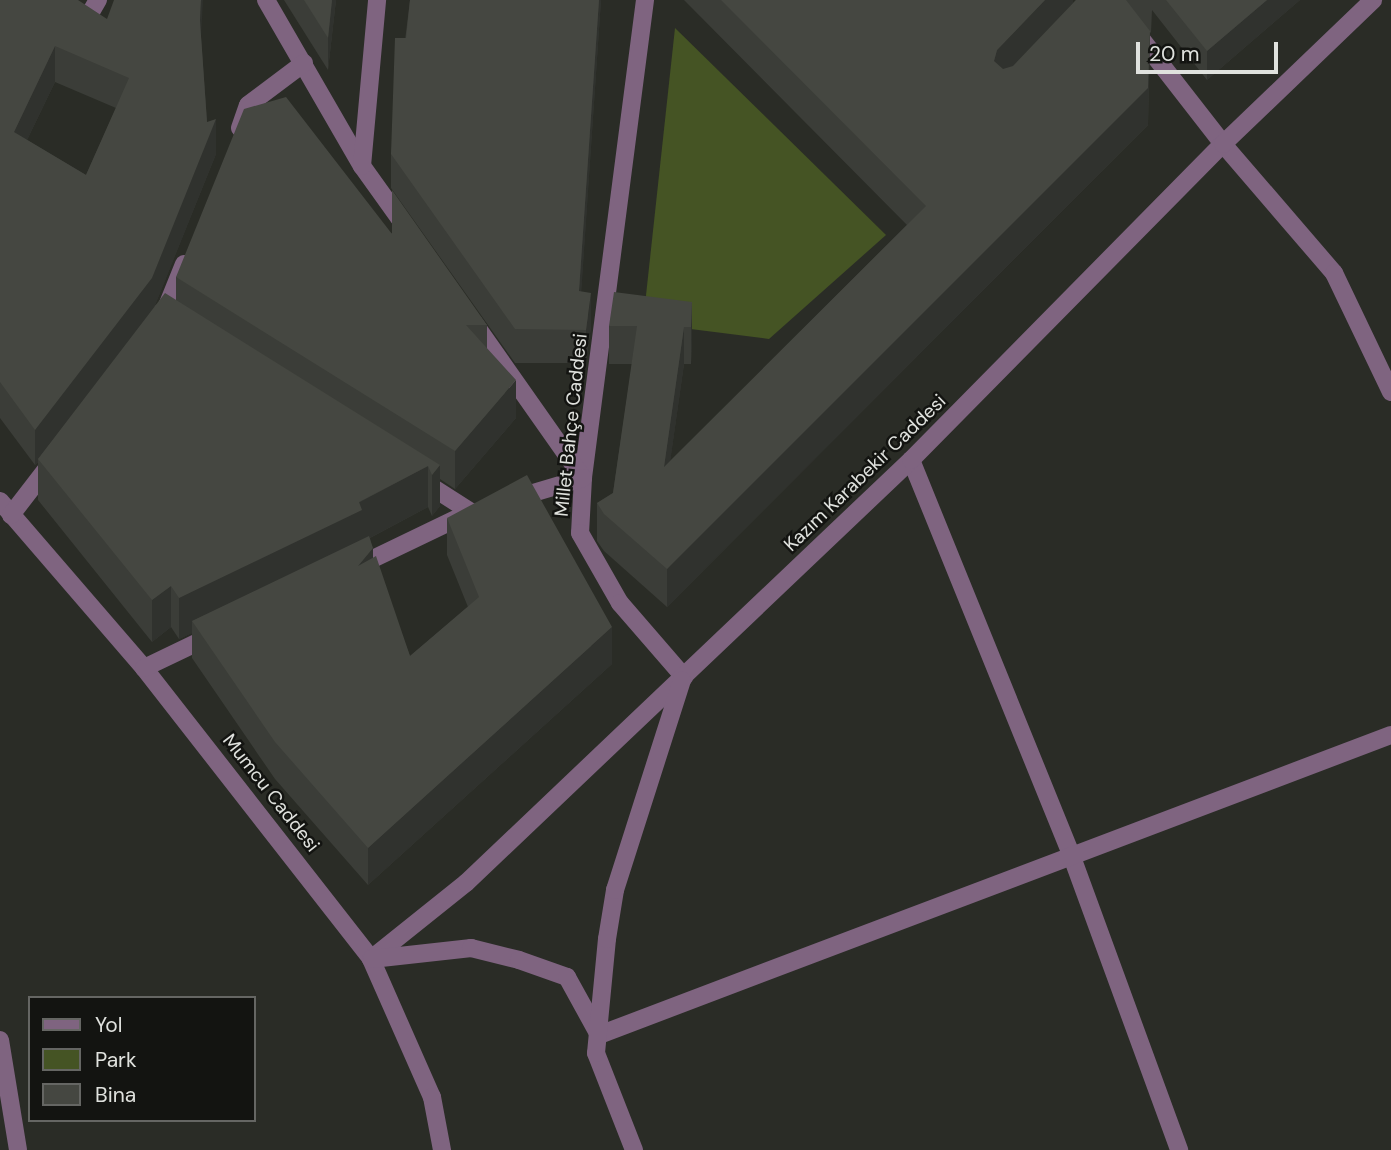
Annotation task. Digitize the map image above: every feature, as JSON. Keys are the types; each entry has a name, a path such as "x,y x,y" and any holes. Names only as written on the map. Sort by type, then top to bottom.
{"street":[{"path":"55,0 88,18 98,0"},
{"path":"266,0 362,166 417,244"},
{"path":"362,166 377,0"},
{"name":"Millet Bahçe Caddesi","path":"645,0 583,478 580,533 620,603 684,677"},
{"path":"1111,0 1223,144 1334,273 1383,355 1391,392"},
{"name":"Kazım Karabekir Caddesi","path":"371,959 466,883 911,460 1223,144 1373,0"},
{"path":"233,145 248,105 304,63"},
{"path":"163,325 192,244"},
{"path":"333,578 484,508 583,478 465,310"},
{"path":"6,508 62,449"},
{"path":"911,460 1072,857 1179,1150"},
{"path":"402,469 484,508"},
{"name":"Mumcu Caddesi","path":"6,508 144,668 371,959 432,1097 442,1150"},
{"path":"144,668 232,626"},
{"path":"634,1150 596,1053 607,939 615,890 684,677"},
{"path":"599,1035 1391,735"},
{"path":"371,959 471,948 519,960 567,977 599,1035"},
{"path":"0,1040 7,1120 18,1150"}],"green space":[{"path":"675,28 886,235 769,339 643,323"}],"building":[{"path":"0,0 78,0 107,19 114,0 201,0 207,122 216,119 152,278 35,430 0,382","holes":["55,46 129,78 86,175 14,132"]},
{"path":"304,0 332,0 328,38"},
{"path":"410,0 599,0 579,291 591,293 586,330 515,329 391,154 395,38 406,38"},
{"path":"721,0 1045,0 997,50 994,61 1003,69 1013,66 1076,0 1126,0 1150,31 1148,88 667,569 604,514 597,503 613,493 637,326 609,326 614,292 692,302 691,327 684,327 664,467 926,206"},
{"path":"1166,0 1267,0 1207,51"},
{"path":"286,97 392,234 392,190 487,325 466,325 516,380 455,451 176,277 244,109"},
{"path":"165,293 440,465 432,475 428,466 359,502 362,510 179,598 171,586 152,600 38,459"},
{"path":"527,475 612,627 368,848 275,742 192,621 369,536 373,548 358,566 376,556 410,656 479,597 447,518"}]}
